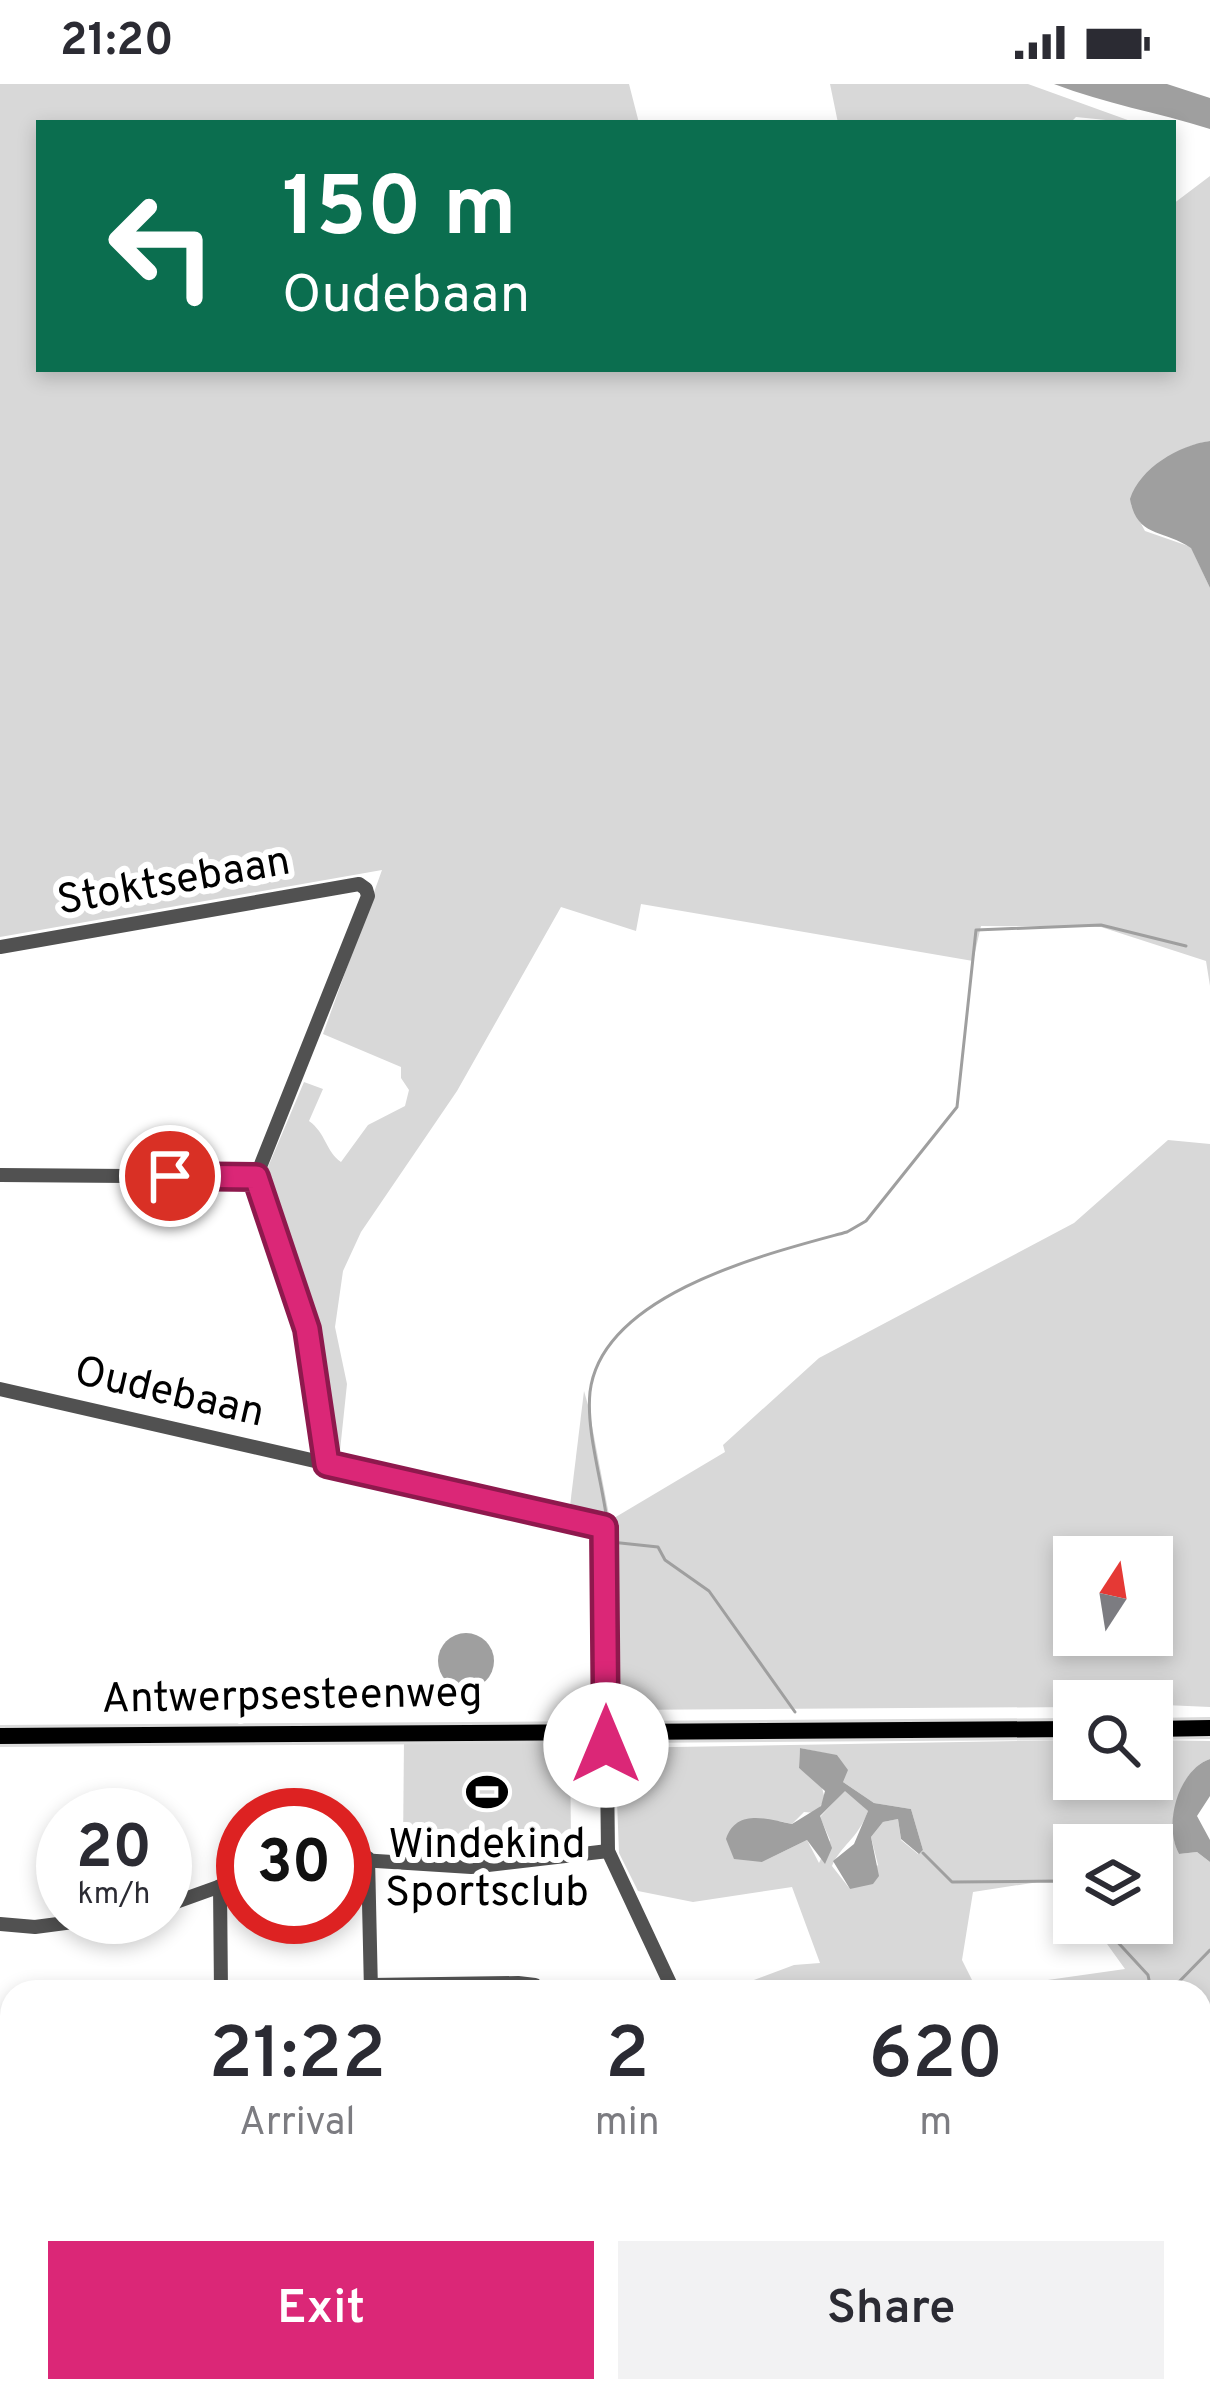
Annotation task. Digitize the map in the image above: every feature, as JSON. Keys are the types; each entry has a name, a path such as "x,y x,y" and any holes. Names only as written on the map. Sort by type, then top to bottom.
{"main road":[{"path":"1173,1729 1210,1728"},
{"name":"Antwerpsesteenweg","path":"0,1736 1053,1729"}],"street":[{"name":"Stoktsebaan","path":"0,947 359,884 368,896 256,1177"},
{"path":"0,1175 256,1177 307,1329 327,1464"},
{"name":"Oudebaan","path":"0,1389 604,1527 607,1730"},
{"path":"607,1730 608,1850 668,1980"},
{"path":"372,1858 471,1867 608,1850"},
{"path":"0,1924 36,1927"},
{"path":"221,1944 221,1980"},
{"path":"370,1944 371,1980"}],"shaded area":[{"path":"0,84 629,84 638,120 36,120 36,372 1176,372 1176,202 1210,176 1210,441 1172,455 1131,505 1145,531 1191,547 1210,588 1210,986 1206,961 1101,927 981,926 973,961 641,904 636,931 561,907 457,1091 361,1232 343,1271 335,1327 347,1384 339,1460 314,1330 268,1182 268,1167 304,1082 323,1089 309,1121 341,1162 368,1125 405,1106 409,1090 401,1078 401,1067 323,1034 382,870 0,937"},
{"path":"830,84 1028,84 1128,120 1076,117 837,120"},
{"path":"1054,84 1167,84 1210,98 1210,129 1093,97"},
{"path":"1210,441 1210,588 1191,548 1145,527 1130,499 1142,477 1162,460"},
{"path":"1168,1140 1210,1144 1210,1707 1173,1705 1173,1680 1053,1680 1053,1707 612,1710 609,1521 725,1452 723,1445 819,1358 1074,1223"},
{"path":"584,1391 588,1405 609,1515 570,1506"},
{"path":"466,1633 486,1641 494,1661 486,1681 466,1689 446,1681 438,1661 446,1641"},
{"name":"Windekind Sportsclub","path":"570,1736 571,1845 493,1858 403,1849 404,1739"},
{"path":"1053,1740 1053,1800 1173,1800 1173,1740 1210,1741 1210,1759 1190,1774 1177,1800 1173,1829 1173,1824 1053,1824 1053,1880 973,1892 962,1960 972,1980 754,1980 794,1965 820,1963 792,1887 693,1902 638,1891 619,1853 615,1748","holes":["800,1748 838,1756 843,1782 874,1803 911,1809 923,1850 918,1854 901,1840 898,1819 883,1822 871,1837 878,1865 850,1889 832,1866 868,1811 845,1790 820,1817 830,1840 819,1863 807,1840 762,1862 779,1821 792,1824 804,1812 816,1813 825,1799 821,1784 799,1768"]},
{"path":"800,1748 837,1755 848,1770 843,1782 874,1803 911,1809 923,1850 919,1854 901,1839 898,1819 883,1822 871,1837 879,1876 873,1884 850,1889 833,1861 854,1844 868,1811 845,1791 820,1816 832,1848 825,1864 807,1840 762,1862 734,1859 726,1839 737,1823 754,1818 792,1824 821,1806 825,1791 799,1768"},
{"path":"1210,1759 1210,1796 1197,1816 1210,1840 1210,1862 1197,1852 1179,1854 1174,1842 1176,1800 1199,1765"},
{"path":"1173,1829 1179,1854 1197,1852 1210,1862 1210,1980 1047,1980 1125,1969 1107,1944 1173,1944"}],"waterway":[{"path":"607,1521 589,1407 601,1358 624,1328 656,1303 694,1283 847,1232 866,1221 957,1107 976,930 1101,925 1186,946"},
{"path":"611,1542 658,1547 665,1560 709,1591 795,1712"},
{"path":"923,1853 952,1882 1053,1881"},
{"path":"1119,1944 1149,1980"},
{"path":"1181,1980 1210,1950"}],"place":[{"name":"Windekind Sportsclub","path":"487,1792"}],"route":[{"path":"170,1176 256,1177 307,1329 327,1464 604,1527 606,1745"}]}
